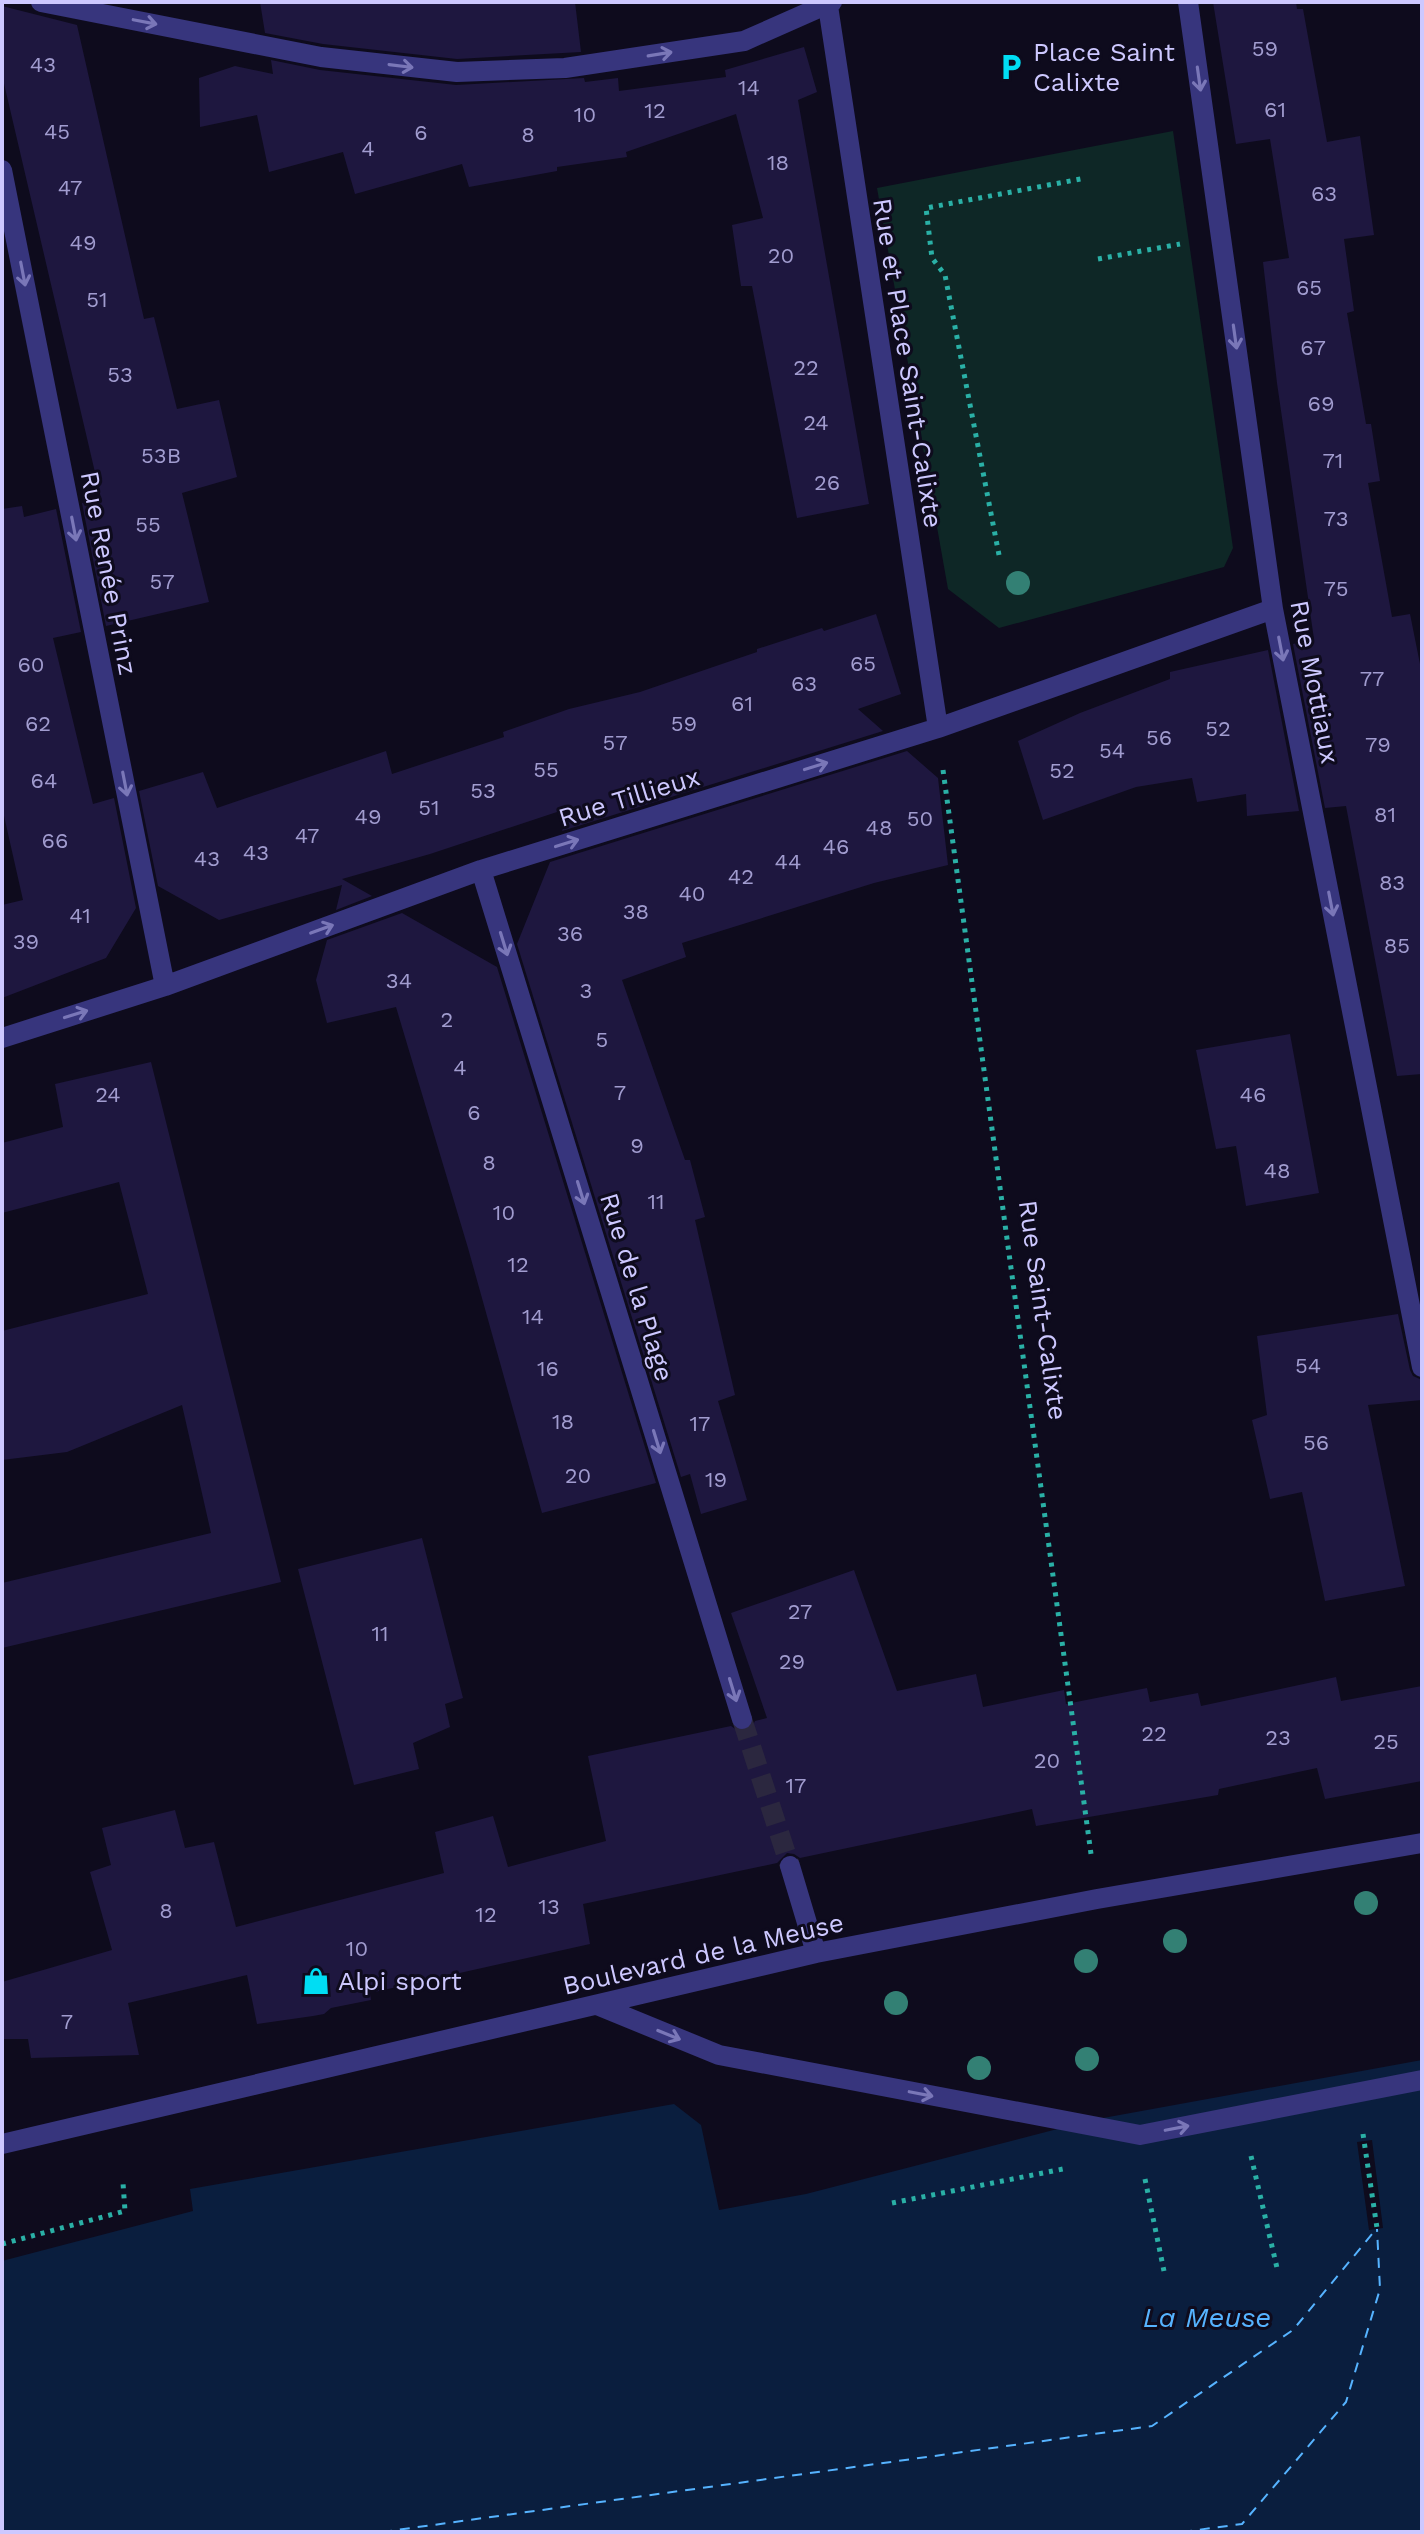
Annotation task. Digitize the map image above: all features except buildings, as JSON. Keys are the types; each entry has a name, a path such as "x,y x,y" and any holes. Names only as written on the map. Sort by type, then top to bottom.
{"street":[{"path":"41,2 321,57 457,72 565,68 744,41 830,4"},
{"name":"Rue Mottiaux","path":"1188,2 1273,609 1422,1367"},
{"name":"Rue et Place Saint-Calixte","path":"830,4 938,728"},
{"name":"Rue Renée Prinz","path":"2,170 165,986"},
{"name":"Rue Tillieux","path":"2,1038 165,986 481,870 938,728 1273,609"},
{"name":"Rue de la Plage","path":"481,870 742,1719"},
{"name":"Boulevard de la Meuse","path":"2,2144 816,1953 1097,1899 1422,1843"},
{"path":"790,1866 816,1953"},
{"path":"597,2005 719,2055 1140,2135 1422,2080"}],"path":[{"path":"999,555 945,275 932,258 926,208 1086,178"},
{"path":"1098,259 1221,236"},
{"name":"Rue Saint-Calixte","path":"938,728 1097,1899"},
{"path":"1357,2093 1377,2228"},
{"path":"1249,2148 1277,2268"},
{"path":"1143,2169 1165,2276"},
{"path":"2,2244 125,2211 123,2183"}],"green space":[{"name":"Place Saint Calixte","path":"1173,131 1233,548 1224,567 999,628 948,589 877,188"}],"water":[{"name":"La Meuse","path":"1422,2060 1422,2532 2,2532 2,2261 193,2211 190,2189 674,2104 701,2125 719,2210 806,2194 1092,2120"}],"pier":[{"path":"1372,2140 1383,2228 1369,2230 1357,2142"}],"ferry route":[{"path":"382,2532 1152,2426 1293,2330 1377,2228"},
{"path":"1182,2532 1242,2524 1346,2402 1380,2289 1377,2229"}],"tunnel":[{"path":"742,1719 790,1866"}],"place":[{"name":"Place Saint Calixte","path":"1011,67"},
{"name":"Alpi sport","path":"316,1981"}]}
